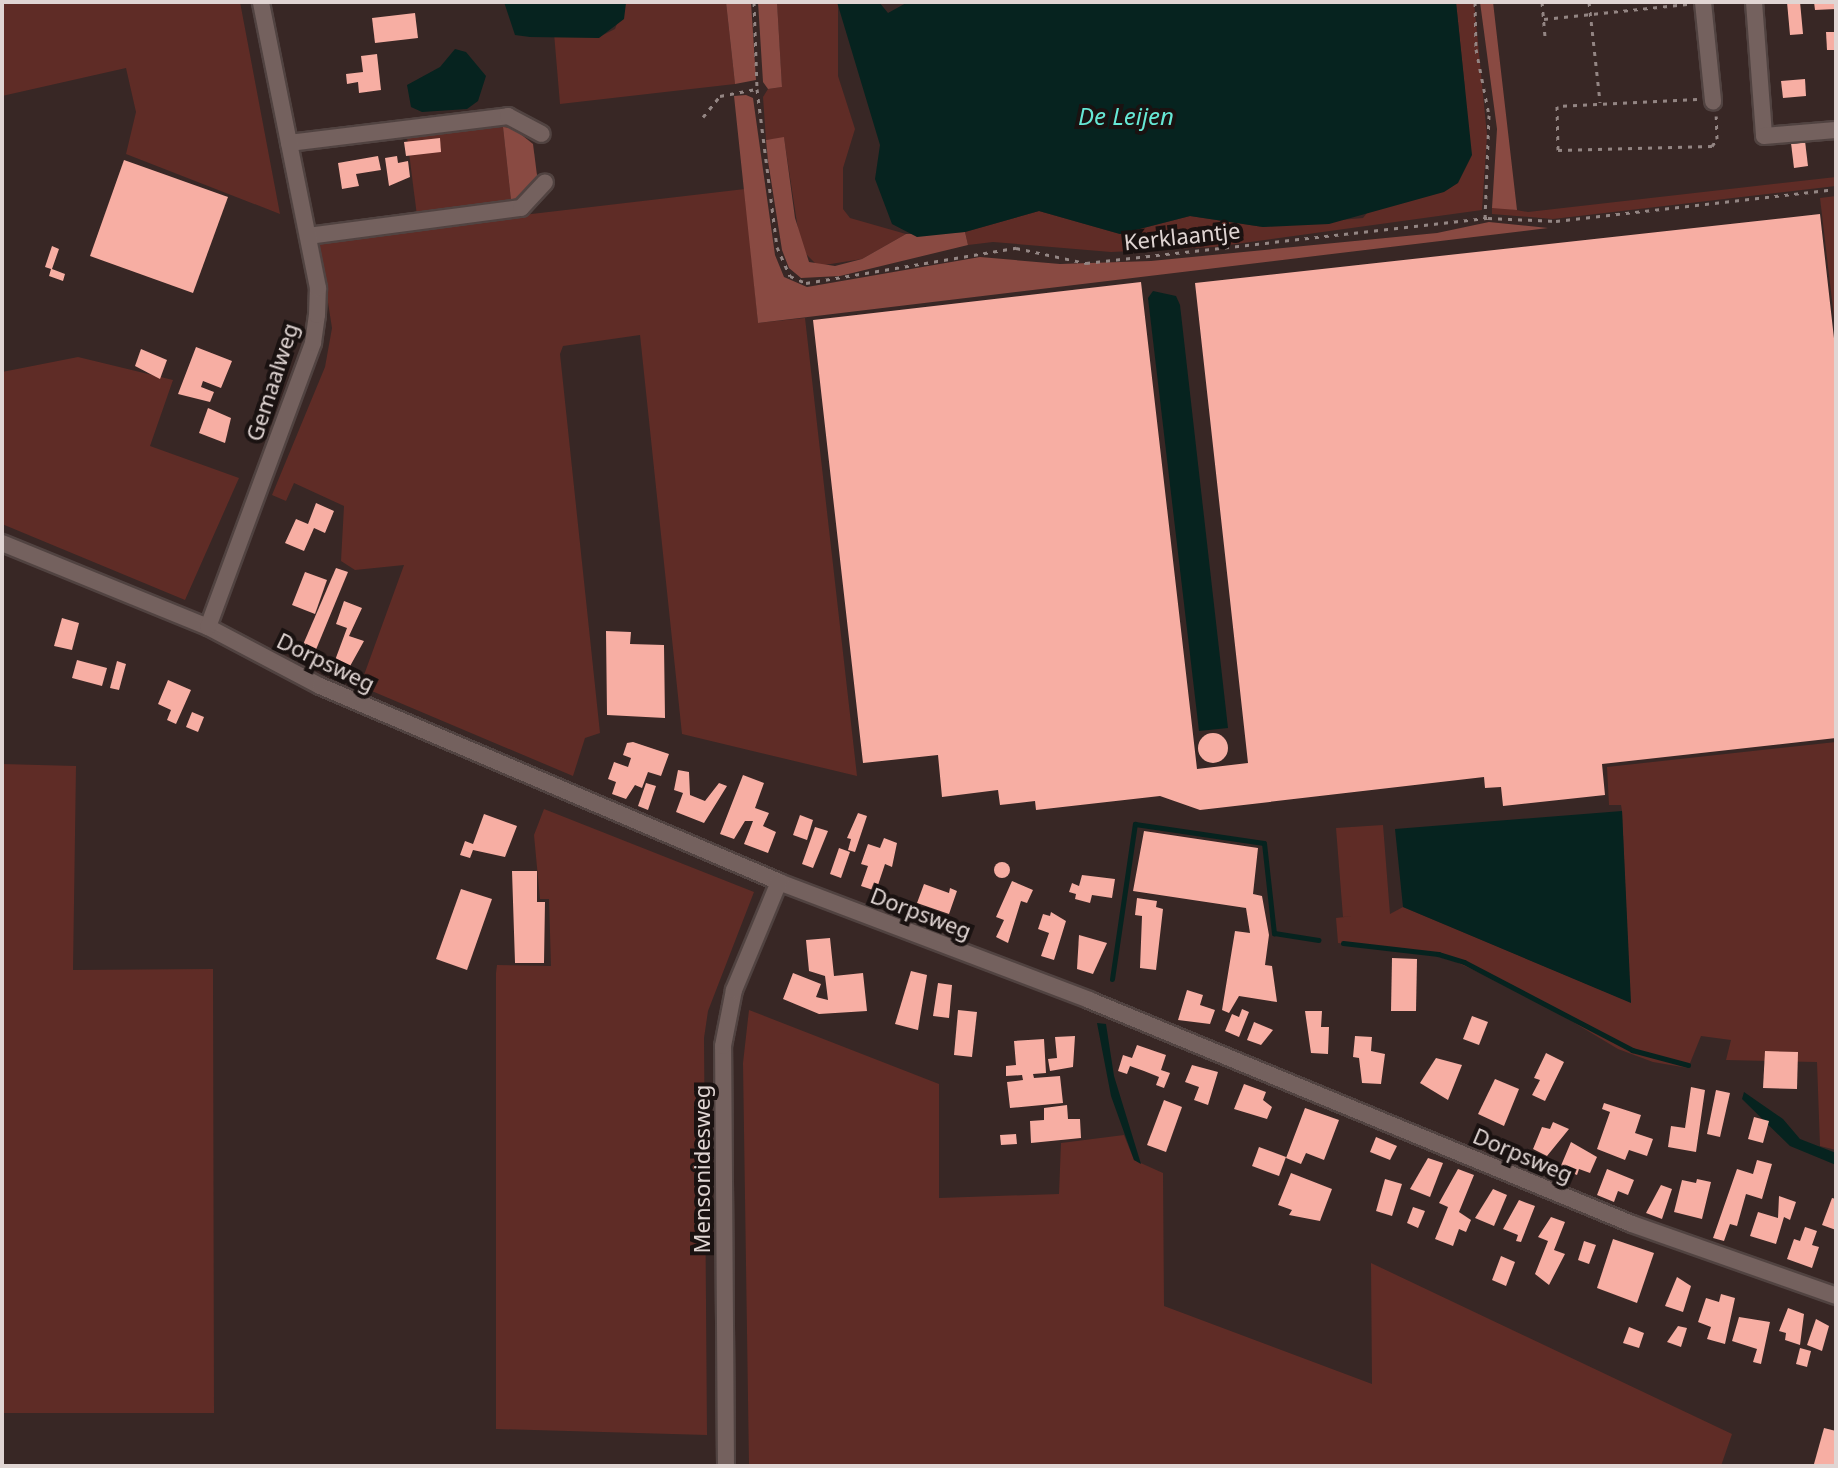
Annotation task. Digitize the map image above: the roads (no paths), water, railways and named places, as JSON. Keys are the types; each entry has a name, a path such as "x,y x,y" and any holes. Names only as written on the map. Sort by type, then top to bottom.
{"street":[{"name":"Gemaalweg","path":"208,627 313,343 318,288 261,2"},
{"path":"1703,2 1713,100"},
{"path":"1754,2 1764,136 1836,130"},
{"path":"289,143 508,116 542,134"},
{"path":"308,236 521,208 545,182"},
{"name":"Dorpsweg","path":"2,543 208,627 320,686 779,882 1089,1000 1632,1224 1836,1296"},
{"name":"Mensonidesweg","path":"726,1466 723,1046 734,990 779,882"}],"water":[{"path":"504,2 626,3 624,19 599,38 515,35"},
{"name":"De Leijen","path":"837,2 879,2 888,13 908,2 1456,2 1472,155 1458,183 1444,192 1329,224 1263,227 1190,216 1120,234 1039,211 965,232 917,237 892,224 875,179 880,145"},
{"path":"455,49 466,52 486,76 478,101 467,109 422,112 411,107 407,85 440,67"},
{"path":"1153,291 1176,296 1180,305 1228,728 1199,731 1148,298"},
{"path":"1622,811 1631,1003 1403,907 1395,829"},
{"path":"1097,1023 1106,1024 1114,1076 1141,1164 1134,1160 1111,1096"},
{"path":"1744,1092 1783,1119 1800,1139 1836,1153 1836,1165 1790,1146 1742,1099"}],"waterway":[{"path":"1112,979 1135,824 1264,843 1274,933 1318,940"},
{"path":"1343,943 1438,954 1464,962 1632,1050 1688,1065"}]}
